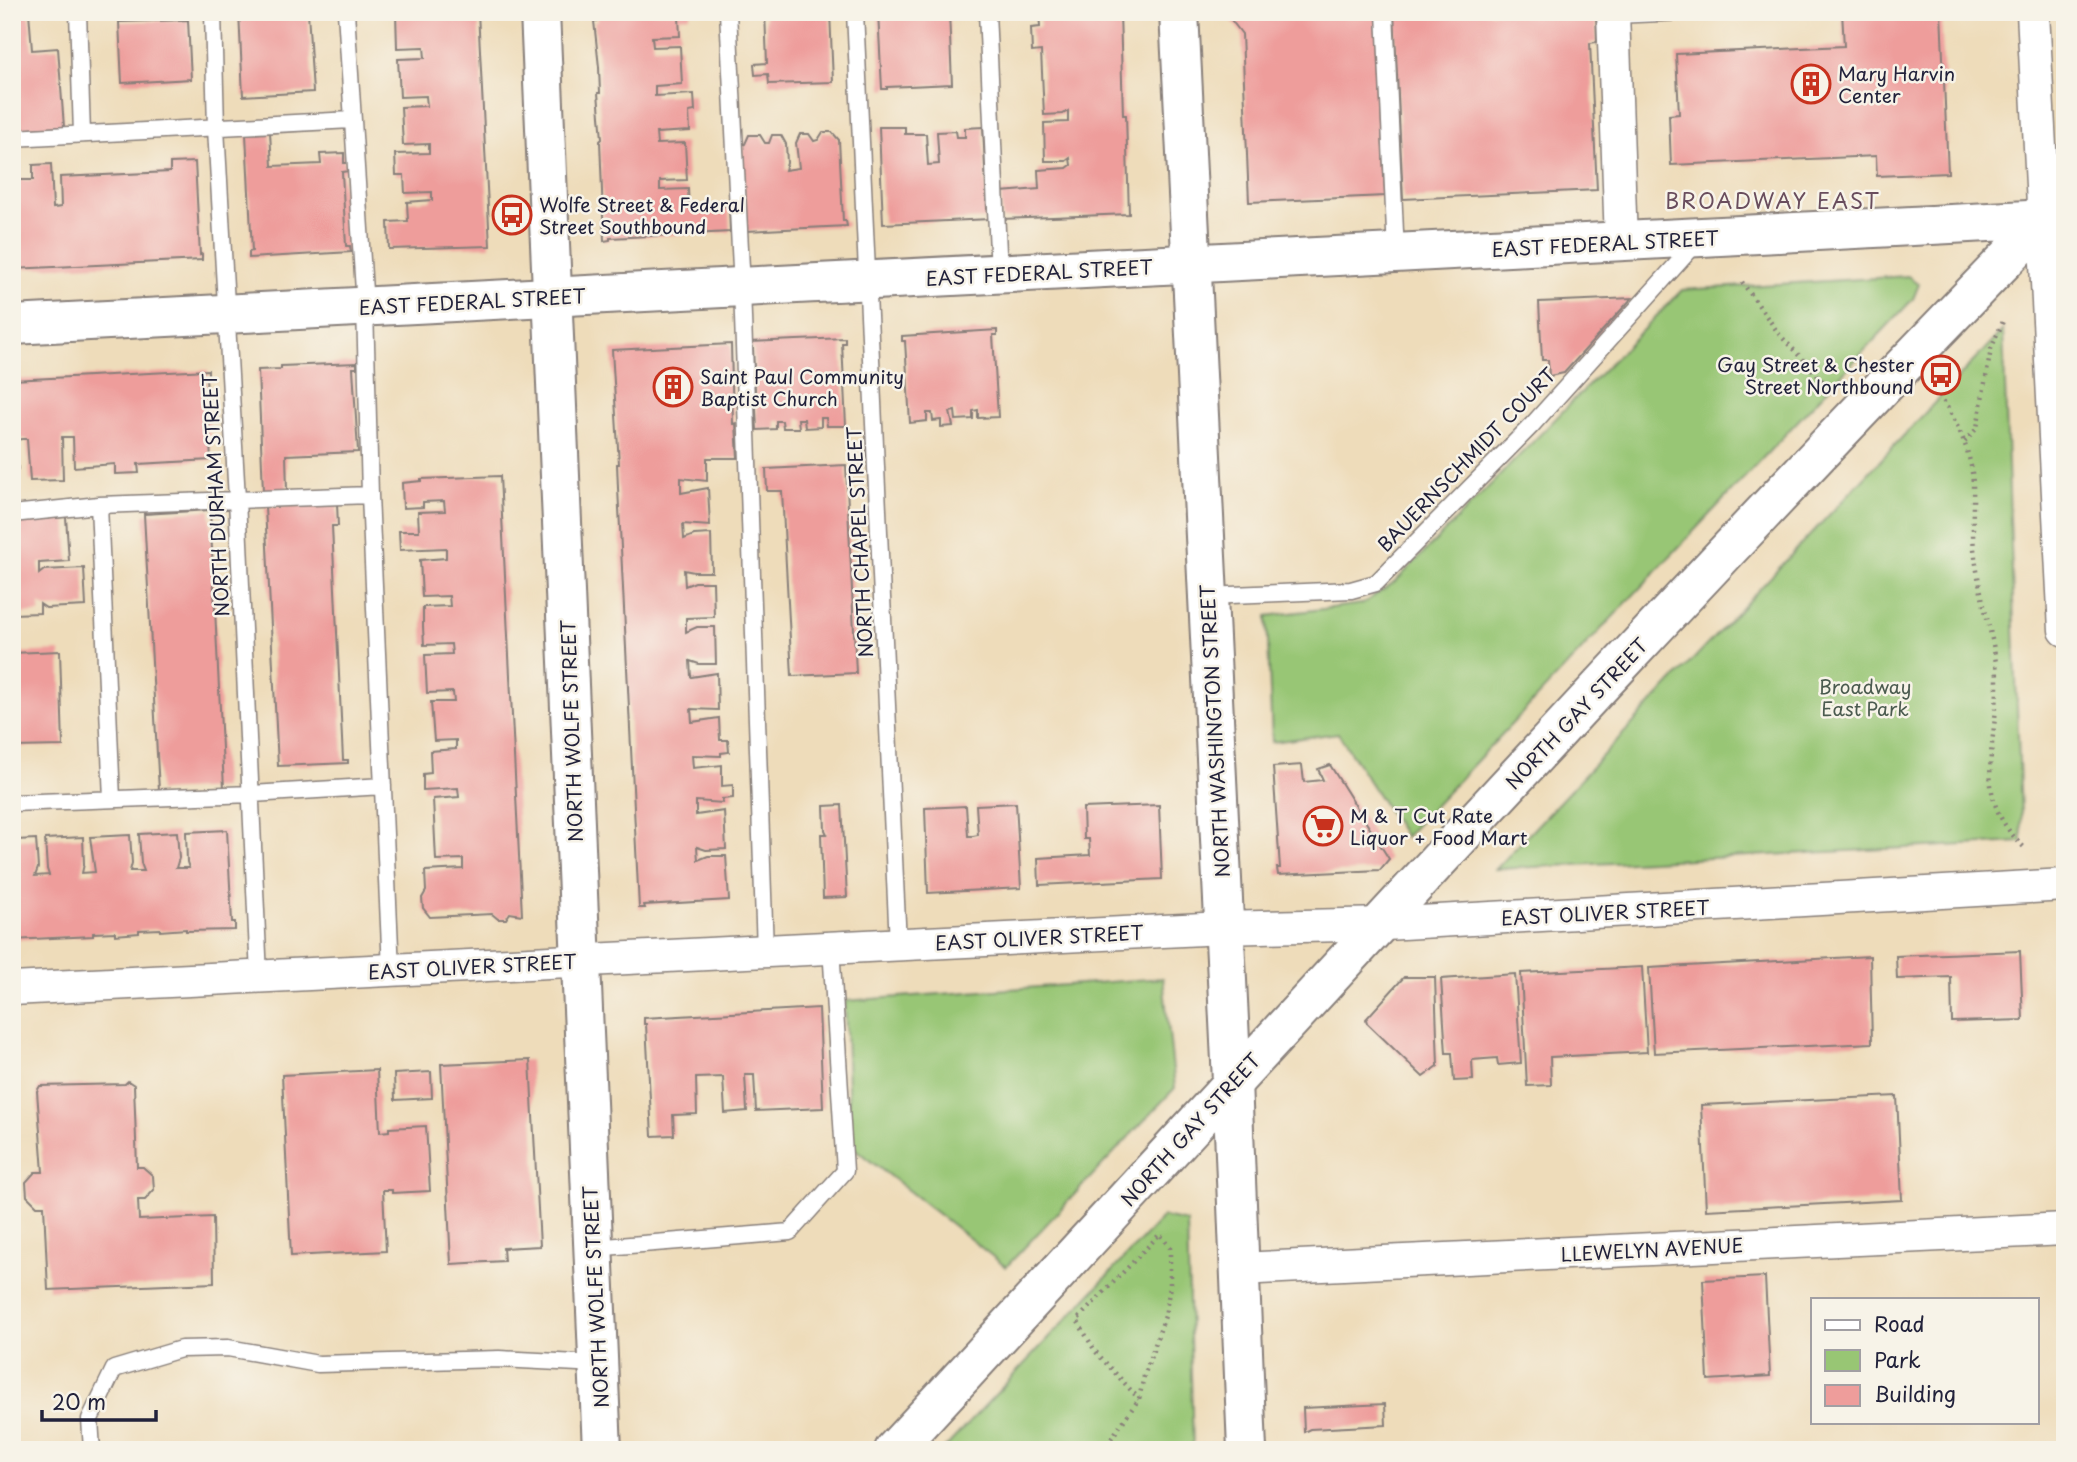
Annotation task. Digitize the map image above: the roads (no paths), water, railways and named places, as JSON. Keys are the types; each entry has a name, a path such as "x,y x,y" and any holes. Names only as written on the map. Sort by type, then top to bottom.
{"main road":[{"name":"NORTH WOLFE STREET","path":"540,12 602,1450"},
{"name":"NORTH WASHINGTON STREET","path":"1179,12 1223,928 1233,1081 1247,1450"},
{"name":"EAST FEDERAL STREET","path":"12,325 1621,243 2058,212"},
{"name":"NORTH GAY STREET","path":"894,1450 1378,925 1907,361 2058,212"}],"street":[{"path":"2033,12 2058,212 2065,630"},
{"path":"1613,14 1621,243"},
{"name":"EAST OLIVER STREET","path":"12,989 1223,928 1378,925 2065,885"},
{"name":"LLEWELYN AVENUE","path":"1239,1269 2065,1229"}],"lane":[{"path":"78,12 82,134"},
{"name":"NORTH DURHAM STREET","path":"213,12 216,128 252,794 259,976"},
{"path":"346,12 365,307 370,495 391,970"},
{"path":"728,12 742,288 765,951"},
{"name":"NORTH CHAPEL STREET","path":"855,12 898,944"},
{"path":"987,12 999,274"},
{"path":"1385,12 1396,254"},
{"path":"1613,14 1685,12"},
{"path":"12,138 352,120"},
{"name":"BAUERNSCHMIDT COURT","path":"1207,596 1351,590 1376,583 1532,425 1700,238"},
{"path":"12,514 99,505 370,495"},
{"path":"99,505 113,799"},
{"path":"12,803 383,786"},
{"path":"593,1248 790,1233 845,1171 831,947"},
{"path":"92,1450 90,1419 114,1369 181,1349 228,1348 318,1364 499,1359 598,1364"}],"place":[{"name":"Mary Harvin Center","path":"1811,84"},
{"name":"Wolfe Street & Federal Street Southbound","path":"512,215"},
{"name":"Gay Street & Chester Street Northbound","path":"1941,375"},
{"name":"Saint Paul Community Baptist Church","path":"673,387"},
{"name":"M & T Cut Rate Liquor + Food Mart","path":"1323,826"}],"district":[{"name":"BROADWAY EAST","path":"1773,200"}],"park label":[{"name":"Broadway East Park","path":"1865,697"}]}
